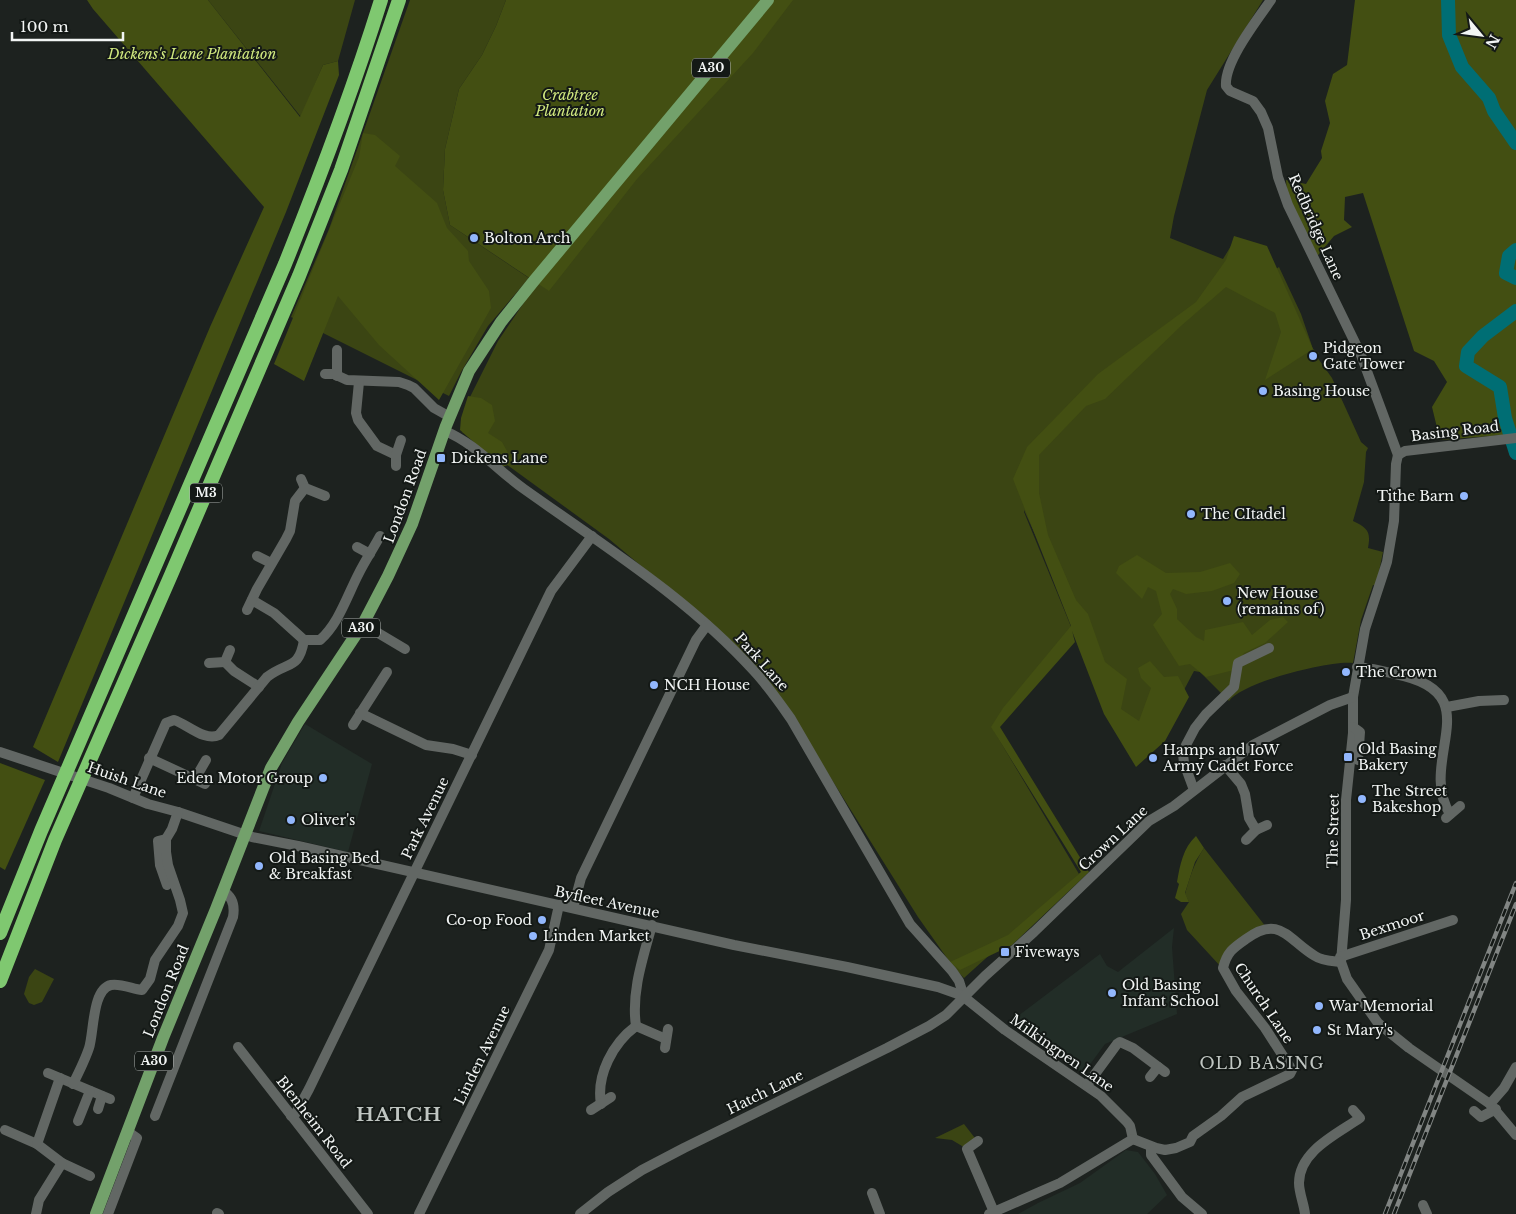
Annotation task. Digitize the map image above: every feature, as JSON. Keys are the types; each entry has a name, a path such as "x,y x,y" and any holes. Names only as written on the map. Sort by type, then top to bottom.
{"highway":[{"name":"M3","path":"0,933 41,831 285,264 346,106 381,0"},
{"name":"M3","path":"0,981 55,840 171,575 302,267 341,170 399,0"}],"main road":[{"name":"London Road","path":"96,1214 244,834 277,756 363,624 388,576 406,537 469,371 501,322 768,0"}],"street":[{"name":"Redbridge Lane","path":"1271,0 1240,45 1230,65 1225,82 1226,86 1230,91 1253,102 1261,112 1268,128 1278,178 1288,205 1361,355 1398,455"},
{"path":"337,350 337,376"},
{"path":"325,374 358,382 399,382 408,385 414,388 434,408 450,417"},
{"path":"358,382 358,420 377,446 396,454"},
{"name":"Park Lane","path":"445,431 466,441 522,488 655,582 707,625 754,671 772,692 819,765 910,924 939,954 956,976 964,997"},
{"name":"Basing Road","path":"1398,455 1404,451 1516,438"},
{"path":"396,466 396,454 401,440"},
{"name":"The Street","path":"1398,455 1394,521 1387,562 1365,629 1352,697 1353,727 1345,846 1346,900 1341,959 1346,979 1378,1023 1409,1048 1493,1107 1516,1135"},
{"path":"247,610 290,531 295,501 303,483 325,496"},
{"path":"252,600 274,613 304,640 320,640 335,622 349,596 358,573 380,536"},
{"name":"Park Avenue","path":"291,1116 296,1113 309,1088 552,591 592,536"},
{"path":"357,547 370,554"},
{"path":"257,556 271,563"},
{"path":"363,624 405,649"},
{"path":"573,908 581,878 696,640 707,625"},
{"path":"133,798 166,723 170,720 178,721 206,736 214,737 219,735 267,677 276,670 296,662 301,655 304,640"},
{"path":"1194,790 1186,773 1183,754 1191,736 1206,714 1234,687 1238,663 1269,648"},
{"path":"225,662 230,650"},
{"path":"209,663 225,662 234,671 259,687"},
{"path":"1357,667 1417,679 1434,689 1447,706 1448,725 1440,780 1448,816 1460,806"},
{"path":"353,725 387,672"},
{"path":"379,684 389,689"},
{"name":"Crown Lane","path":"964,997 1149,821 1174,806 1253,745 1276,732 1352,697"},
{"path":"1447,706 1479,701 1504,700"},
{"path":"360,713 426,744 454,749 472,755"},
{"name":"Huish Lane","path":"0,752 244,834"},
{"path":"150,758 205,784"},
{"path":"195,779 206,760"},
{"path":"1225,766 1241,784 1250,818 1256,830"},
{"path":"74,1084 90,1047 94,1014 100,994 105,988 113,984 142,990 147,986 156,960 178,926 183,913 168,865 166,839 172,830 178,812"},
{"path":"1246,840 1256,830 1267,825"},
{"name":"Byfleet Avenue","path":"244,834 270,842 298,846 734,945 876,973 938,988 964,997"},
{"path":"155,1116 233,917 235,908 232,898 223,891"},
{"name":"Linden Avenue","path":"419,1214 549,950 559,905"},
{"name":"Bexmoor","path":"1341,959 1453,920"},
{"path":"636,1026 634,1010 636,987 652,925"},
{"name":"Church Lane","path":"1133,1139 1151,1147 1165,1150 1185,1144 1242,1097 1290,1074 1292,1070 1265,1028 1236,991 1223,968 1226,956 1235,946 1251,935 1267,928 1276,929 1284,932 1316,957 1332,962 1341,959"},
{"name":"Milkingpen Lane","path":"964,997 1004,1030 1087,1085 1127,1122 1133,1139"},
{"name":"Hatch Lane","path":"580,1214 608,1192 684,1148 911,1036 946,1015 964,997"},
{"path":"636,1026 667,1039"},
{"path":"601,1104 599,1094 600,1083 608,1062 616,1046 636,1026"},
{"path":"1087,1085 1120,1042 1133,1048 1162,1069 1150,1076"},
{"name":"Blenheim Road","path":"238,1047 368,1214"},
{"path":"1474,1111 1481,1117 1493,1107 1516,1067"},
{"path":"48,1073 106,1097 98,1109"},
{"path":"37,1144 60,1078"},
{"path":"78,1121 90,1090"},
{"path":"591,1110 611,1097"},
{"path":"1306,1214 1299,1183 1306,1161 1316,1147 1360,1118 1353,1110"},
{"path":"5,1130 37,1144 62,1162 90,1176"},
{"path":"108,1214 137,1138 127,1131"},
{"path":"978,1141 967,1149 992,1213 1060,1183 1133,1139"},
{"path":"1151,1147 1151,1155 1182,1197 1202,1214"},
{"path":"36,1214 39,1200 62,1162"},
{"path":"872,1193 880,1214"}],"shaded area":[{"path":"305,724 372,764 348,852 259,831 282,763"},
{"name":"Old Basing Infant School","path":"1174,928 1172,947 1177,1014 1105,1044 1083,1074 1010,1022 1100,954 1107,966 1118,972"},
{"path":"1126,1150 1138,1152 1155,1174 1167,1195 1147,1214 1018,1214 1080,1183"}],"green space":[{"name":"Dickens's Lane Plantation","path":"87,0 208,0 300,117 323,65 338,61 339,75 286,212 58,762 33,747 210,327 264,207"},
{"path":"208,0 355,0 338,61 323,65 301,117"},
{"path":"410,0 506,0 482,55 459,89 445,149 443,190 450,225 529,278 488,326 449,396 291,317 329,229"},
{"name":"Crabtree Plantation","path":"506,0 793,0 753,53 637,179 549,291 450,225 443,190 445,149 459,89 482,55"},
{"path":"780,0 1263,0 1207,90 1170,238 1223,259 1234,241 1269,274 1279,267 1301,314 1313,349 1319,353 1317,357 1332,378 1361,442 1368,448 1366,452 1364,482 1353,521 1365,528 1369,534 1368,548 1383,552 1376,586 1373,585 1361,620 1353,663 1326,665 1268,680 1237,694 1229,701 1200,672 1194,671 1157,741 1136,758 1024,510 1072,629 1073,639 994,731 1079,874 964,978 954,968 918,917 800,729 701,616 609,539 462,432 466,405 498,341 535,286"},
{"path":"1355,0 1516,0 1516,434 1440,440 1432,407 1447,382 1434,361 1414,351 1363,193 1345,197 1344,220 1352,227 1334,236 1314,260 1288,205 1286,180 1306,184 1322,158 1321,151 1330,123 1325,101 1333,74 1347,65"},
{"path":"363,133 375,135 400,156 395,166 437,203 447,228 468,251 469,261 489,291 491,308 439,400 379,345 338,296 304,381 274,364 359,157"},
{"path":"1234,236 1267,246 1313,349 1265,380 1281,332 1275,313 1226,287 1182,325 1105,399 1086,406 1039,455 1039,493 1048,535 1076,600 1088,614 1105,662 1127,679 1121,709 1139,721 1151,688 1141,678 1138,668 1150,661 1164,677 1178,676 1189,697 1165,741 1136,767 1104,714 1072,631 1075,642 1000,727 1089,872 1012,945 960,970 950,962 1008,935 1081,872 991,727 1003,708 1071,626 1013,479 1027,447 1098,374 1196,302 1226,260"},
{"path":"468,396 481,398 492,405 495,421 488,433 502,442 512,460 508,465 502,467 460,430 461,418"},
{"path":"1137,555 1166,573 1200,572 1230,563 1240,574 1234,583 1212,591 1186,594 1173,589 1170,594 1177,609 1177,619 1196,637 1204,641 1205,630 1243,622 1252,635 1270,620 1283,617 1288,622 1265,643 1244,653 1234,670 1206,677 1190,664 1179,666 1153,625 1162,614 1156,591 1148,587 1142,599 1116,573 1119,566"},
{"path":"0,763 45,780 5,870 0,867"},
{"path":"1196,836 1204,848 1195,862 1185,893 1189,902 1181,902 1175,898 1179,884 1177,882 1179,869 1185,851"},
{"path":"1204,848 1266,927 1250,935 1222,968 1187,930 1181,914 1189,902 1185,894 1195,865"},
{"path":"35,969 54,979 42,1002 34,1005 29,1003 24,994 29,977"},
{"path":"964,1124 978,1142 967,1149 952,1140 935,1138"}],"waterway":[{"path":"1448,0 1449,35 1462,67 1489,98 1494,111 1516,143"},
{"path":"1516,250 1509,256 1506,273 1516,278"},
{"path":"1516,311 1483,336 1468,352 1466,366 1500,387 1505,418 1516,453"}],"railway":[{"path":"1385,1214 1516,883"},
{"path":"1394,1214 1516,904"}],"place":[{"name":"Bolton Arch","path":"474,238"},
{"name":"Pidgeon Gate Tower","path":"1313,356"},
{"name":"Basing House","path":"1263,391"},
{"name":"Dickens Lane","path":"441,458"},
{"name":"Tithe Barn","path":"1464,496"},
{"name":"The CItadel","path":"1191,514"},
{"name":"New House (remains of)","path":"1227,601"},
{"name":"The Crown","path":"1346,672"},
{"name":"NCH House","path":"654,685"},
{"name":"Old Basing Bakery","path":"1348,757"},
{"name":"Hamps and IoW Army Cadet Force","path":"1153,758"},
{"name":"Eden Motor Group","path":"323,778"},
{"name":"The Street Bakeshop","path":"1362,799"},
{"name":"Oliver's","path":"291,820"},
{"name":"Old Basing Bed & Breakfast","path":"259,866"},
{"name":"Co-op Food","path":"542,920"},
{"name":"Linden Market","path":"533,936"},
{"name":"Fiveways","path":"1005,952"},
{"name":"Old Basing Infant School","path":"1112,993"},
{"name":"War Memorial","path":"1319,1006"},
{"name":"St Mary's","path":"1317,1030"}],"district":[{"name":"OLD BASING","path":"1262,1063"},
{"name":"HATCH","path":"399,1114"}]}
